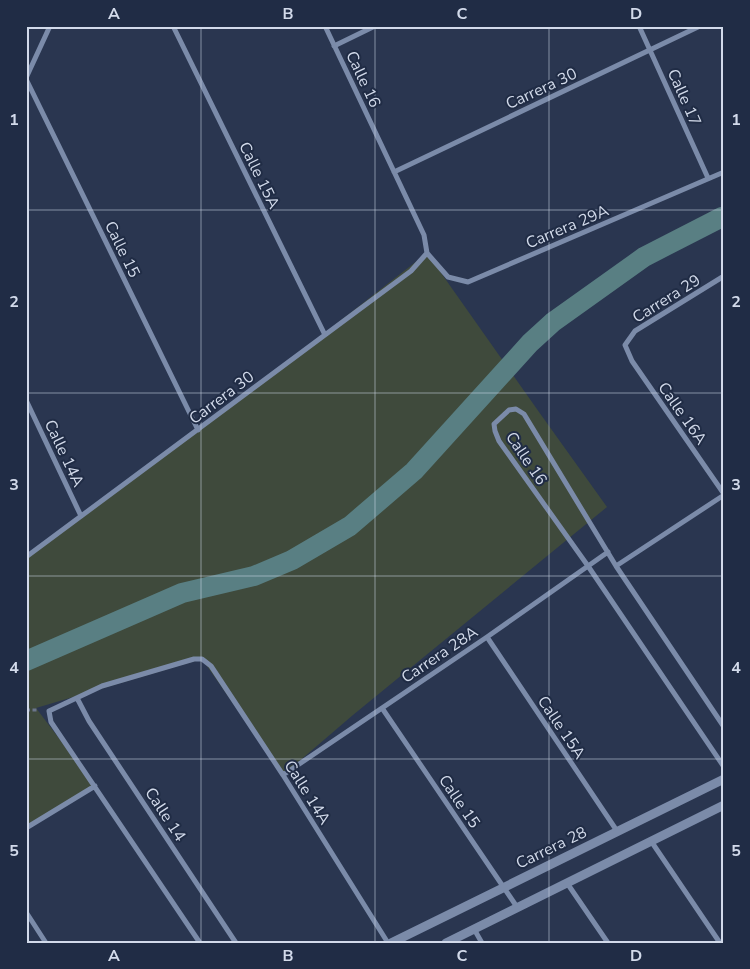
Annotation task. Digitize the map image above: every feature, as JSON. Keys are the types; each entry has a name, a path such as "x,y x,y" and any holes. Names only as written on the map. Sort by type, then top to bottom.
{"street":[{"path":"26,78 50,26"},
{"name":"Calle 15A","path":"173,26 325,335"},
{"name":"Calle 16","path":"325,26 424,235 427,253"},
{"path":"334,46 375,26"},
{"name":"Calle 17","path":"639,26 708,178"},
{"name":"Carrera 30","path":"394,172 700,26"},
{"name":"Calle 15","path":"26,78 198,430"},
{"name":"Carrera 29A","path":"427,253 448,277 468,282 724,172"},
{"name":"Carrera 30","path":"26,557 412,271 427,253"},
{"name":"Carrera 29","path":"625,345 635,331 724,276"},
{"name":"Calle 16A","path":"625,345 632,361 724,494"},
{"name":"Calle 14A","path":"26,400 81,516"},
{"name":"Calle 16","path":"724,727 616,566 524,414 516,409 509,410 494,424 498,441 588,566 724,766"},
{"path":"616,566 724,494"},
{"name":"Carrera 28A","path":"282,775 487,637 608,552"},
{"name":"Calle 15A","path":"487,637 617,831"},
{"name":"Calle 14A","path":"77,698 102,686 194,659 202,659 211,666 390,943"},
{"path":"77,698 49,711 51,722 200,943"},
{"name":"Calle 14","path":"77,698 89,720 236,943"},
{"name":"Calle 15","path":"382,708 517,908"},
{"name":"Carrera 28","path":"390,943 724,779"},
{"path":"26,828 95,786"},
{"path":"446,943 724,805"},
{"path":"651,841 720,943"},
{"path":"567,883 608,943"},
{"path":"26,912 46,943"},
{"path":"474,929 482,943"}],"green space":[{"path":"427,253 607,507 353,715 283,775 202,659 36,708 95,786 26,828 26,557 258,385"}],"waterway":[{"path":"26,661 182,593 254,576 292,560 350,526 414,471 530,343 553,322 644,257 722,217"}]}
